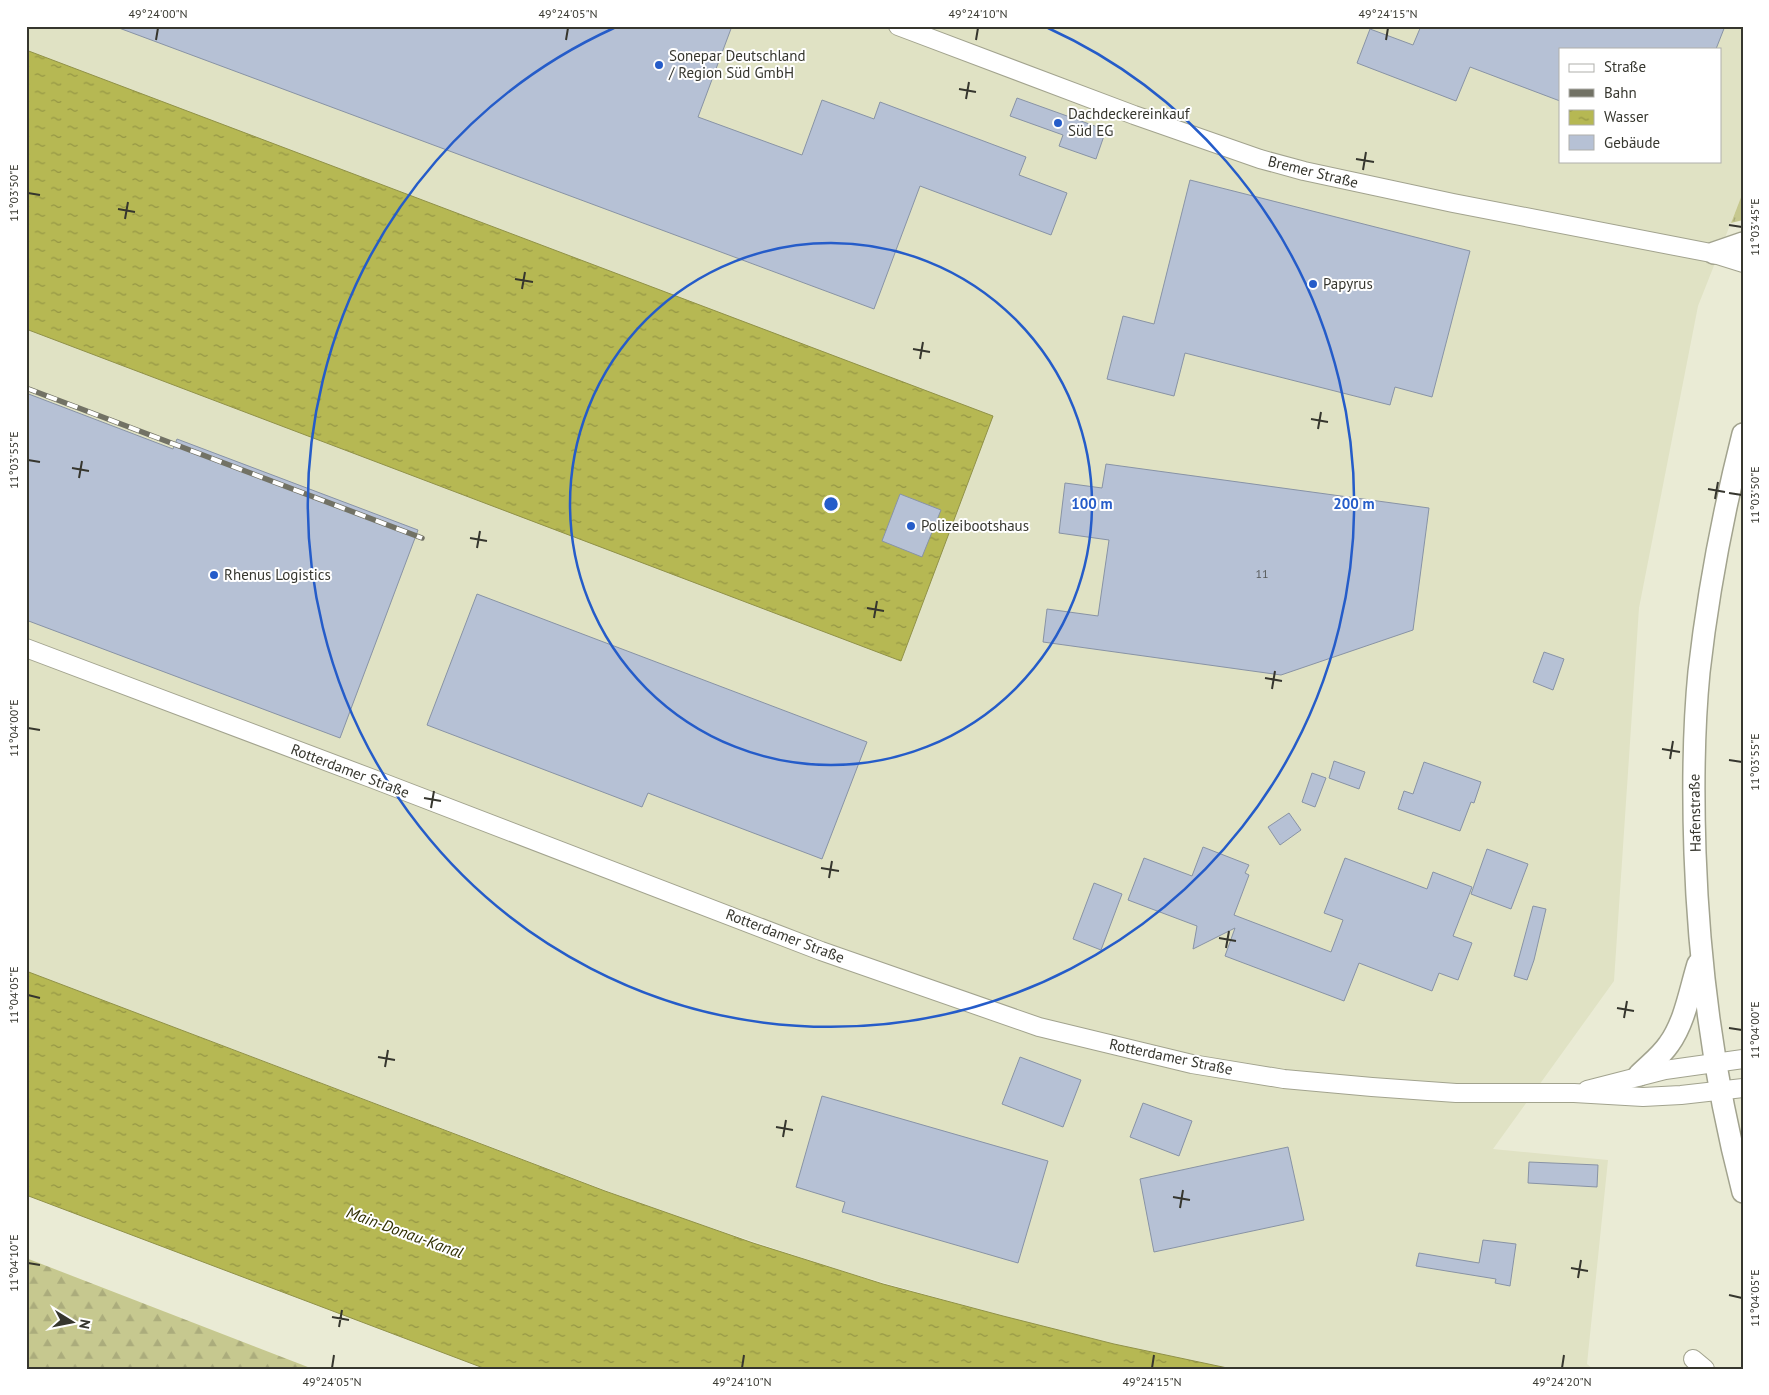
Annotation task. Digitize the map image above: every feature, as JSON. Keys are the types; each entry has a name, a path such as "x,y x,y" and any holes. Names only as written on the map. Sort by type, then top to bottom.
{"main road":[{"path":"1714,254 1743,243"},
{"name":"Hafenstraße","path":"1743,434 1728,495 1712,580 1698,690 1694,816 1701,954 1715,1062 1743,1192"},
{"path":"1639,1075 1668,1045 1674,1036 1701,954"}],"street":[{"name":"Bremer Straße","path":"898,26 1134,115 1260,159 1304,172 1668,244 1714,254 1743,263"},
{"name":"Rotterdamer Straße","path":"26,648 821,951 1039,1028 1192,1064 1284,1079 1456,1093 1574,1093 1643,1097 1743,1088"},
{"name":"Rotterdamer Straße","path":"1574,1093 1639,1075 1743,1059"}],"shaded area":[{"path":"26,26 1743,26 1743,192 1698,306 1639,608 1614,981 1493,1149 1608,1160 1587,1364 1593,1369 1232,1369 1114,1344 1003,1316 849,1273 663,1212 26,971"}],"green space":[{"path":"1743,192 1743,220 1731,223"},
{"path":"26,1258 313,1369 26,1369"}],"water":[{"path":"26,50 993,416 901,661 26,329"},
{"name":"Main-Donau-Kanal","path":"26,971 605,1191 753,1243 883,1284 1003,1316 1114,1344 1232,1369 486,1369 26,1195"}],"building":[{"path":"120,26 732,26 698,117 802,155 822,100 874,119 880,102 1026,157 1019,175 1067,193 1051,235 920,186 874,309 119,28"},
{"path":"1421,26 1725,26 1716,48 1559,48 1559,101 1470,67 1456,101 1357,63 1370,29 1413,45"},
{"name":"Dachdeckereinkauf Süd EG","path":"1017,98 1106,130 1096,159 1059,146 1063,135 1010,116"},
{"name":"Papyrus","path":"1190,180 1470,251 1432,397 1395,387 1390,405 1185,353 1174,396 1107,379 1123,316 1154,324"},
{"name":"Rhenus Logistics","path":"26,393 173,449 177,439 418,530 340,738 26,620"},
{"path":"1106,464 1429,508 1413,630 1281,675 1043,642 1047,609 1098,616 1109,540 1059,533 1065,483 1102,488"},
{"name":"Polizeibootshaus","path":"900,494 941,510 922,557 882,541"},
{"path":"477,594 867,742 822,859 648,793 642,807 427,725"},
{"path":"1544,652 1564,659 1553,690 1533,682"},
{"path":"1334,761 1365,772 1359,789 1329,778"},
{"path":"1424,762 1481,782 1474,803 1471,802 1460,831 1398,809 1404,791 1413,794"},
{"path":"1312,773 1326,778 1315,807 1302,802"},
{"path":"1289,813 1301,830 1280,845 1268,827"},
{"path":"1203,847 1249,865 1245,873 1249,875 1234,915 1331,952 1343,920 1324,913 1345,858 1427,889 1433,872 1472,887 1453,936 1472,943 1458,980 1439,973 1432,991 1359,963 1344,1001 1225,956 1235,928 1193,949 1197,926 1128,900 1144,858 1192,876"},
{"path":"1487,849 1528,864 1511,909 1471,894"},
{"path":"1094,883 1122,894 1101,950 1073,939"},
{"path":"1533,906 1546,909 1534,960 1527,980 1514,976"},
{"path":"1020,1057 1081,1080 1063,1127 1002,1104"},
{"path":"822,1096 1048,1161 1018,1263 842,1212 845,1202 796,1187"},
{"path":"1143,1103 1192,1121 1179,1156 1130,1137"},
{"path":"1288,1147 1304,1220 1154,1252 1140,1179"},
{"path":"1529,1162 1598,1165 1597,1187 1528,1183"},
{"path":"1483,1240 1516,1244 1510,1286 1495,1283 1496,1279 1416,1266 1419,1253 1479,1263"}],"railway":[{"path":"26,388 422,538"}],"place":[{"name":"Sonepar Deutschland / Region Süd GmbH","path":"659,65"},
{"name":"Dachdeckereinkauf Süd EG","path":"1058,123"},
{"name":"Papyrus","path":"1313,284"},
{"name":"Polizeibootshaus","path":"911,526"},
{"name":"Rhenus Logistics","path":"214,575"}]}
